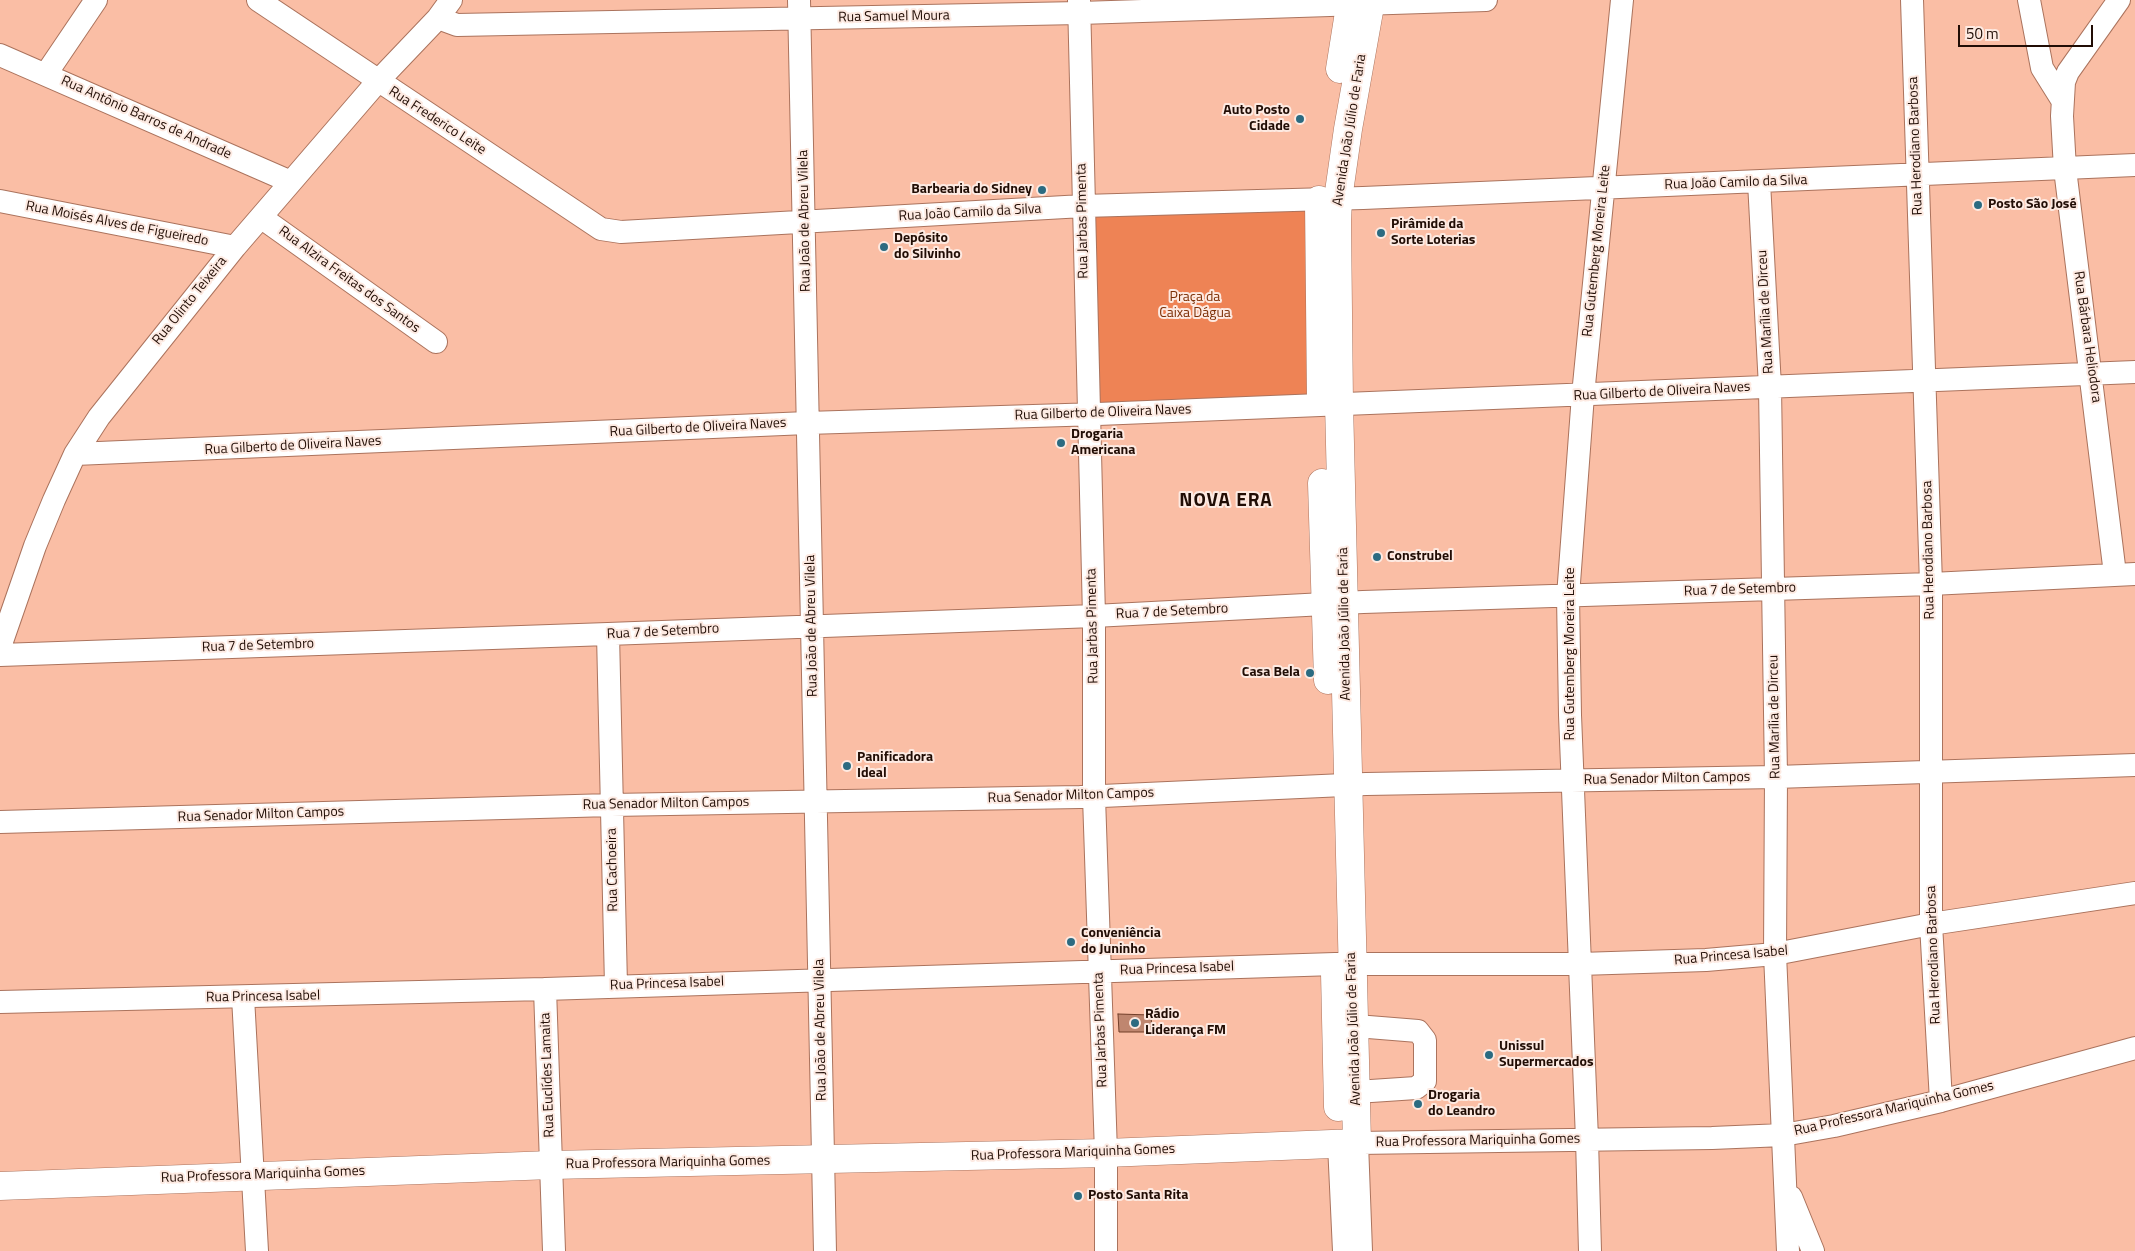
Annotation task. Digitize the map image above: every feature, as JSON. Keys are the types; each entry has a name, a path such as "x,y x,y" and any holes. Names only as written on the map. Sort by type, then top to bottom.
{"main road":[{"name":"Avenida João Júlio de Faria","path":"1348,1143 1330,404 1328,199 1361,2"},
{"name":"Avenida João Júlio de Faria","path":"1344,964 1356,1026 1356,1092 1348,1143"},
{"name":"Rua Professora Mariquinha Gomes","path":"0,1186 551,1165 1106,1153 1348,1143"}],"street":[{"path":"46,74 96,0"},
{"name":"Rua Frederico Leite","path":"258,0 601,229 621,232"},
{"name":"Rua Olinto Teixeira","path":"0,647 34,546 75,454 123,385 235,247 262,218 378,81 438,18 451,0"},
{"name":"Rua Samuel Moura","path":"438,18 457,25 799,9 1079,7 1486,0"},
{"name":"Rua Gutemberg Moreira Leite","path":"1590,1251 1588,1139 1573,780 1568,596 1582,395 1622,0"},
{"name":"Rua Herodiano Barbosa","path":"1912,0 1931,584 1931,924 1941,1100"},
{"name":"Rua Bárbara Heliodora","path":"2029,0 2042,68 2063,91 2065,169 2092,374 2125,574"},
{"path":"2063,91 2073,64 2119,0"},
{"name":"Rua Jarbas Pimenta","path":"1079,7 1087,414 1094,616 1094,797 1106,1153 1106,1251"},
{"name":"Rua João de Abreu Vilela","path":"799,9 806,222 807,423 815,801 821,979 825,1251"},
{"name":"Rua Antônio Barros de Andrade","path":"0,55 291,182"},
{"name":"Rua João Camilo da Silva","path":"621,232 1083,206 1328,199 2135,166"},
{"name":"Rua Marília de Dirceu","path":"1759,182 1770,387 1776,777 1775,954 1788,1251"},
{"name":"Rua Moisés Alves de Figueiredo","path":"0,201 235,247"},
{"name":"Rua Alzira Freitas dos Santos","path":"262,218 436,342"},
{"name":"Rua Gilberto de Oliveira Naves","path":"75,454 807,423 1582,395 2135,372"},
{"name":"Rua 7 de Setembro","path":"0,655 1094,616 1335,604 1931,584 2125,574"},
{"name":"Rua Cachoeira","path":"608,634 616,986"},
{"name":"Rua Senador Milton Campos","path":"0,822 611,805 1094,797 1340,786 1930,773 2135,765"},
{"name":"Rua Princesa Isabel","path":"0,1002 545,989 1344,964 1580,964 1706,960 1775,954 1931,924 2135,893"},
{"name":"Rua Euclídes Lamaita","path":"545,989 554,1251"},
{"path":"243,997 257,1251"},
{"path":"1356,1026 1418,1030 1425,1040 1425,1081 1416,1088 1356,1092"},
{"name":"Rua Professora Mariquinha Gomes","path":"1348,1143 1783,1135 1834,1126 1941,1100 2135,1048"},
{"name":"Avenida João Júlio de Faria","path":"1344,1251 1348,1143"},
{"name":"Avenida João Júlio de Faria","path":"1348,1143 1361,1251"},
{"path":"1786,1185 1813,1251"}],"green space":[{"name":"Praça da Caixa Dágua","path":"1315,206 1316,400 1090,404 1090,213"}],"building":[{"name":"Rádio Liderança FM","path":"1118,1014 1151,1015 1152,1032 1119,1032"}],"place":[{"name":"Auto Posto Cidade","path":"1300,119"},
{"name":"Barbearia do Sidney","path":"1042,190"},
{"name":"Posto São José","path":"1978,205"},
{"name":"Pirâmide da Sorte Loterias","path":"1381,233"},
{"name":"Depósito do Silvinho","path":"884,247"},
{"name":"Drogaria Americana","path":"1061,443"},
{"name":"Construbel","path":"1377,557"},
{"name":"Casa Bela","path":"1310,673"},
{"name":"Panificadora Ideal","path":"847,766"},
{"name":"Conveniência do Juninho","path":"1071,942"},
{"name":"Rádio Liderança FM","path":"1135,1023"},
{"name":"Unissul Supermercados","path":"1489,1055"},
{"name":"Drogaria do Leandro","path":"1418,1104"},
{"name":"Posto Santa Rita","path":"1078,1196"}],"district":[{"name":"NOVA ERA","path":"1226,501"}]}
